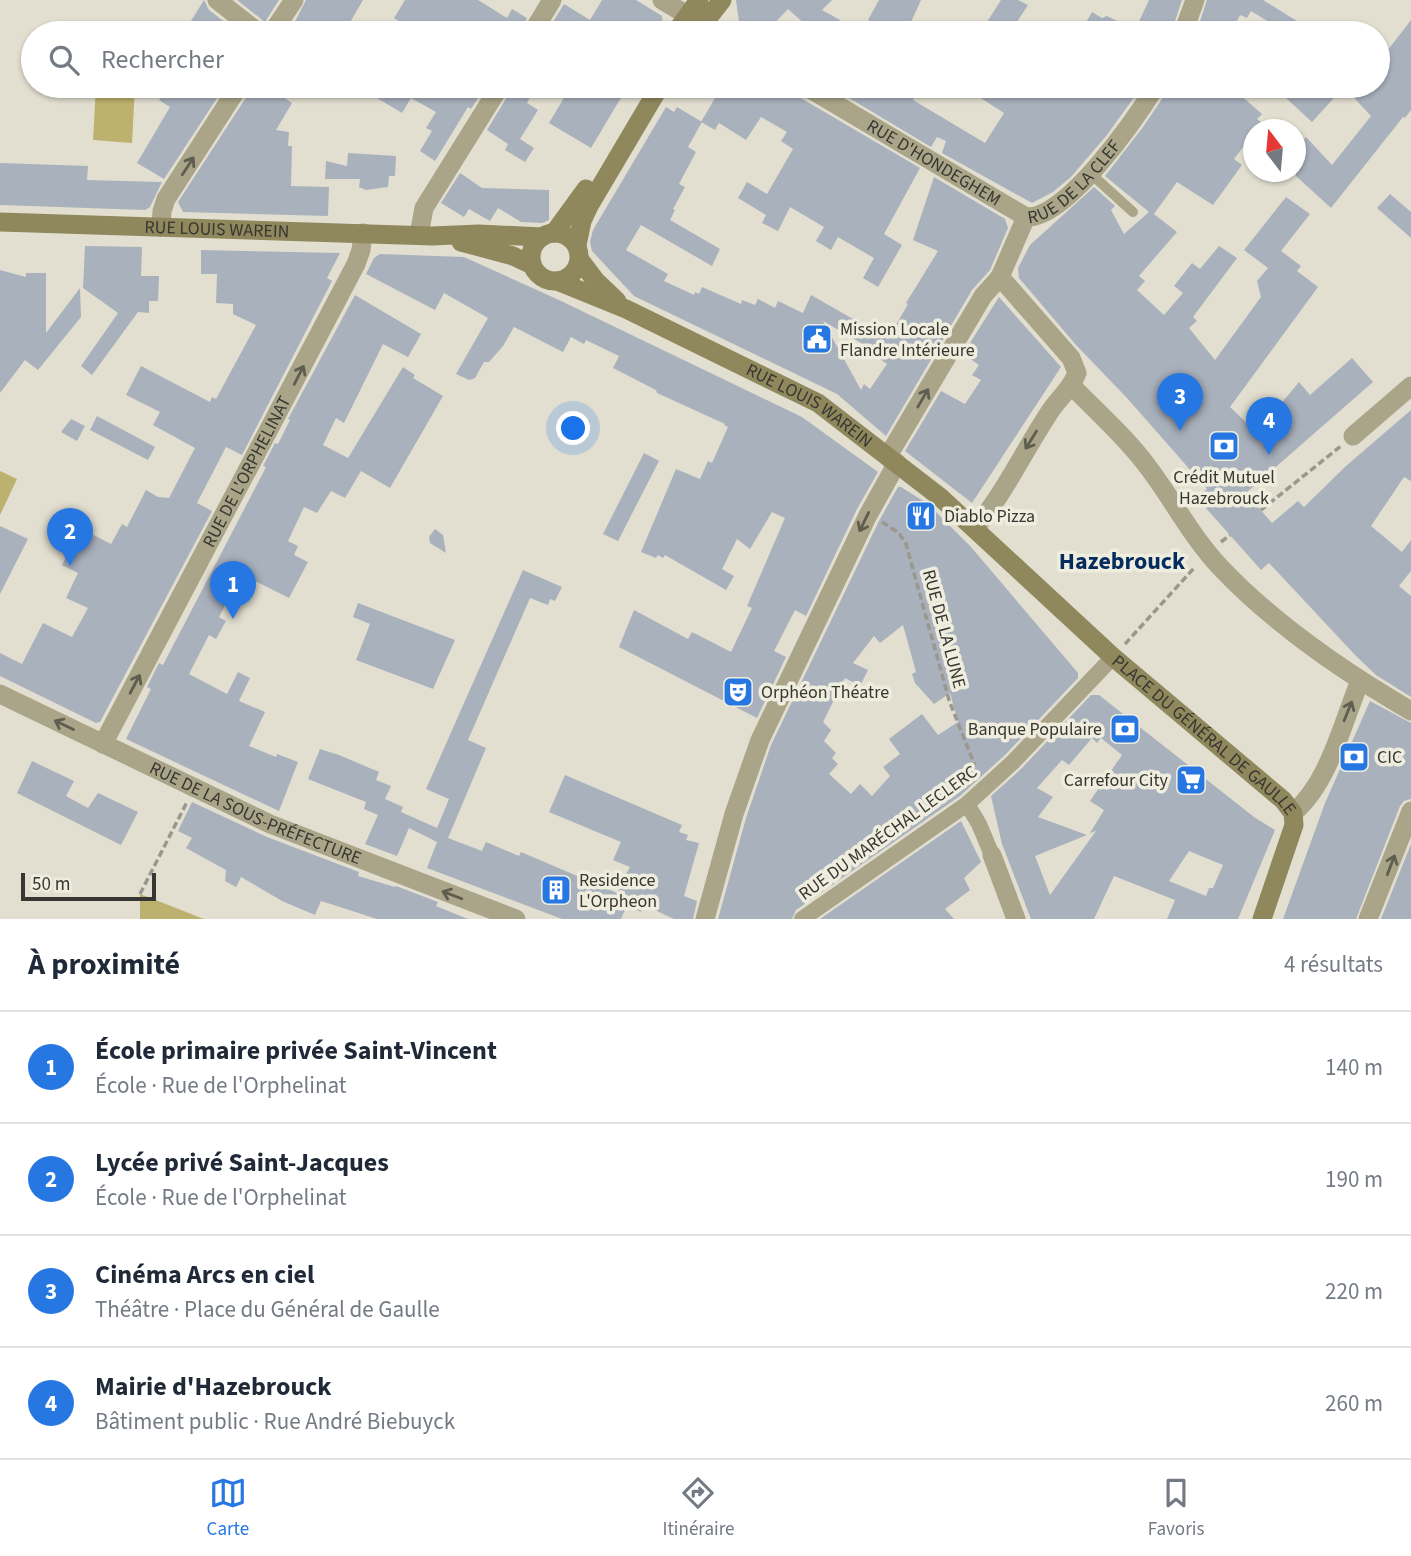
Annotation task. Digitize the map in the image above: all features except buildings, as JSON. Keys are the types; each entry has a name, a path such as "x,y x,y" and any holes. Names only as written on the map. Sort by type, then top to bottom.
{"main road":[{"path":"700,21 722,0"},
{"path":"640,98 591,180 548,235 533,249 532,265 542,277 557,281 564,280 573,273 582,221 653,98"},
{"name":"RUE LOUIS WAREIN","path":"0,222 425,235 548,235"},
{"path":"548,235 564,234 578,253"},
{"name":"RUE LOUIS WAREIN","path":"425,235 496,251 532,265"},
{"name":"RUE LOUIS WAREIN","path":"578,253 602,288 626,309"},
{"name":"RUE LOUIS WAREIN","path":"557,281 626,309 809,397 893,459 975,528"},
{"name":"PLACE DU GÉNÉRAL DE GAULLE","path":"975,528 1113,657 1277,794 1293,813"},
{"path":"1262,919 1292,831 1293,813"}],"street":[{"path":"217,0 244,21"},
{"path":"280,21 294,0"},
{"path":"539,21 552,0"},
{"path":"662,0 700,21"},
{"path":"1187,21 1195,0"},
{"path":"161,227 166,199 231,98"},
{"path":"425,235 424,208 493,98"},
{"name":"RUE D'HONDEGHEM","path":"826,98 1026,217"},
{"name":"RUE DE LA CLEF","path":"705,919 734,814 760,740 893,459 983,296 1000,277 1026,217 1045,214 1091,173 1131,126 1148,98"},
{"name":"RUE DE L'ORPHELINAT","path":"103,744 356,264 363,233"},
{"path":"975,528 1077,373 1073,361 1000,277"},
{"path":"1071,385 1146,465 1208,553 1255,600 1360,681 1411,711"},
{"path":"1353,436 1411,386"},
{"name":"RUE DU MARÉCHAL LECLERC","path":"802,919 967,804 1004,771 1113,657"},
{"name":"PLACE DU GÉNÉRAL DE GAULLE","path":"1293,813 1305,803 1319,781 1360,681"},
{"name":"RUE DE LA SOUS-PRÉFECTURE","path":"2,698 292,833 516,919"},
{"path":"967,804 979,824 1016,919"},
{"path":"1368,919 1411,811"}],"lane":[{"path":"1091,173 1133,212"}],"path":[{"path":"1261,510 1353,436"},
{"name":"RUE DE LA LUNE","path":"868,515 896,530 906,544 946,691 975,766"},
{"path":"1113,657 1208,553"},
{"path":"139,894 194,789"}],"shaded area":[{"path":"95,98 134,98 132,143 93,140"},
{"path":"0,471 17,479 0,515"},
{"path":"140,894 204,919 140,919"}],"place":[{"name":"Mission Locale Flandre Intérieure","path":"817,339"},
{"name":"Cinéma Arcs en ciel","path":"1180,431"},
{"name":"Crédit Mutuel Hazebrouck","path":"1224,446"},
{"name":"Mairie d'Hazebrouck","path":"1269,455"},
{"name":"Diablo Pizza","path":"921,516"},
{"name":"Lycée privé Saint-Jacques","path":"70,566"},
{"name":"École primaire privée Saint-Vincent","path":"233,619"},
{"name":"Orphéon Théatre","path":"738,692"},
{"name":"Banque Populaire","path":"1125,729"},
{"name":"CIC","path":"1354,757"},
{"name":"Carrefour City","path":"1191,780"},
{"name":"Residence L'Orpheon","path":"556,890"}],"district":[{"name":"Hazebrouck","path":"1122,561"}]}
